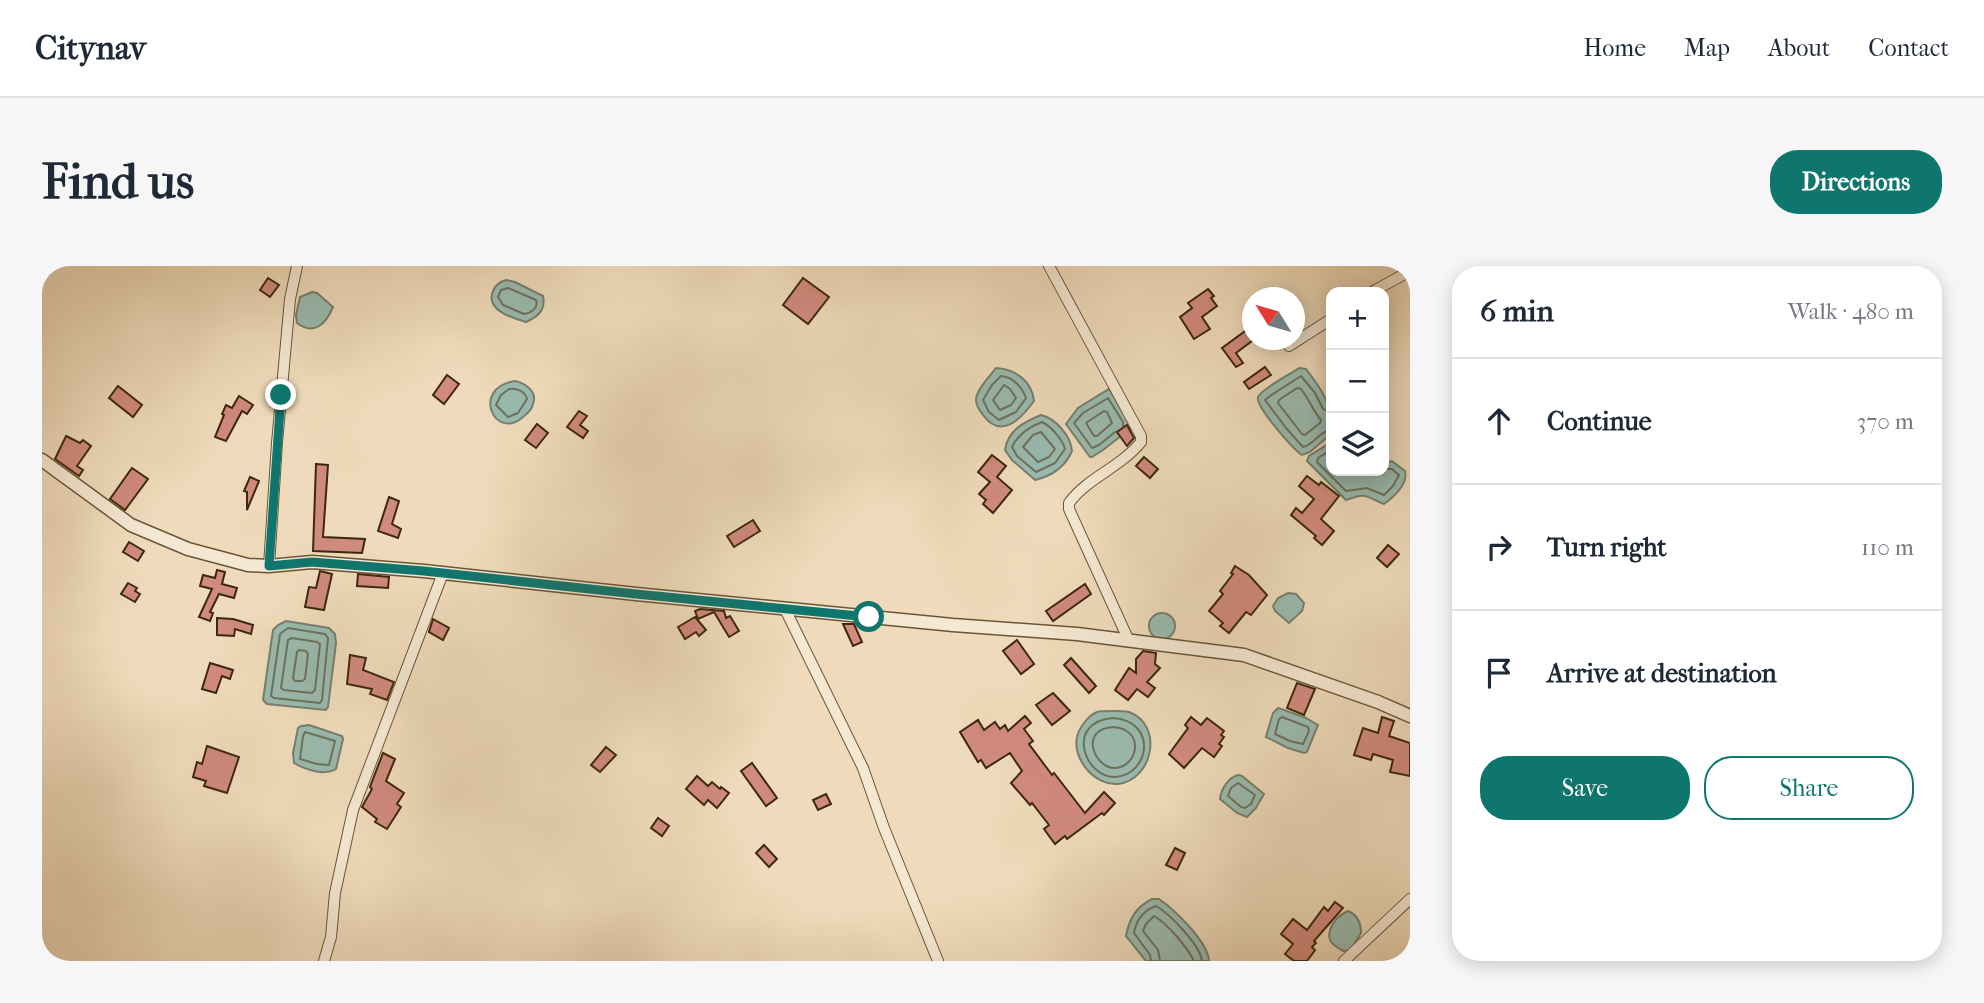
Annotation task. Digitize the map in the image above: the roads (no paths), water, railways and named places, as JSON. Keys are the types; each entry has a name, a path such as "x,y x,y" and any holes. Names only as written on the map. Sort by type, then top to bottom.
{"street":[{"path":"269,566 285,351 290,299 297,266"},
{"path":"1049,266 1141,436 1141,442 1128,456 1080,489 1069,502 1069,509 1129,641"},
{"path":"1381,287 1410,271"},
{"path":"1305,336 1326,322"},
{"path":"42,460 131,524 188,549 247,565 312,562 443,573 786,609 1077,634 1244,654 1410,716"},
{"path":"324,961 331,937 335,893 353,810 443,573"},
{"path":"786,609 863,768 884,828 938,961"},
{"path":"1344,961 1410,899"}],"water":[{"path":"506,280 543,296 542,310 537,316 526,322 496,308 492,298 493,291 498,284"},
{"path":"312,292 333,307 327,319 319,326 303,327 297,323 296,315 300,297"},
{"path":"996,368 1021,377 1030,388 1034,401 1017,420 1004,426 990,422 976,402 981,388"},
{"path":"1299,368 1306,369 1322,392 1326,401 1326,438 1310,452 1302,455 1262,409 1258,397"},
{"path":"515,381 530,389 534,396 533,404 523,417 513,423 504,423 496,418 490,402 493,393 501,386"},
{"path":"1109,389 1131,425 1130,429 1090,457 1066,424 1078,408"},
{"path":"1041,415 1061,428 1069,439 1072,451 1066,462 1057,470 1035,480 1012,460 1005,450 1013,432"},
{"path":"1326,445 1326,476 1389,476 1389,462 1392,461 1405,471 1405,481 1384,504 1362,496 1346,500 1307,461 1309,456"},
{"path":"1288,593 1296,594 1304,603 1302,611 1289,623 1273,606 1278,598"},
{"path":"1162,613 1172,616 1175,626 1172,636 1162,639 1152,636 1149,626 1152,616"},
{"path":"286,621 329,628 335,634 326,710 267,704 263,700 273,630"},
{"path":"1278,708 1318,725 1307,752 1288,748 1266,737 1273,713"},
{"path":"1097,712 1129,712 1140,719 1147,728 1150,739 1150,751 1139,773 1118,784 1101,781 1087,770 1076,745 1079,731 1090,717"},
{"path":"309,725 342,736 336,769 315,771 294,763 293,753 298,728"},
{"path":"1238,775 1264,794 1247,817 1237,813 1220,799 1226,784"},
{"path":"1152,899 1159,899 1190,927 1203,945 1209,961 1146,961 1126,936 1134,914"},
{"path":"1348,911 1358,920 1361,933 1351,950 1343,951 1331,942 1329,935 1337,919"}]}
